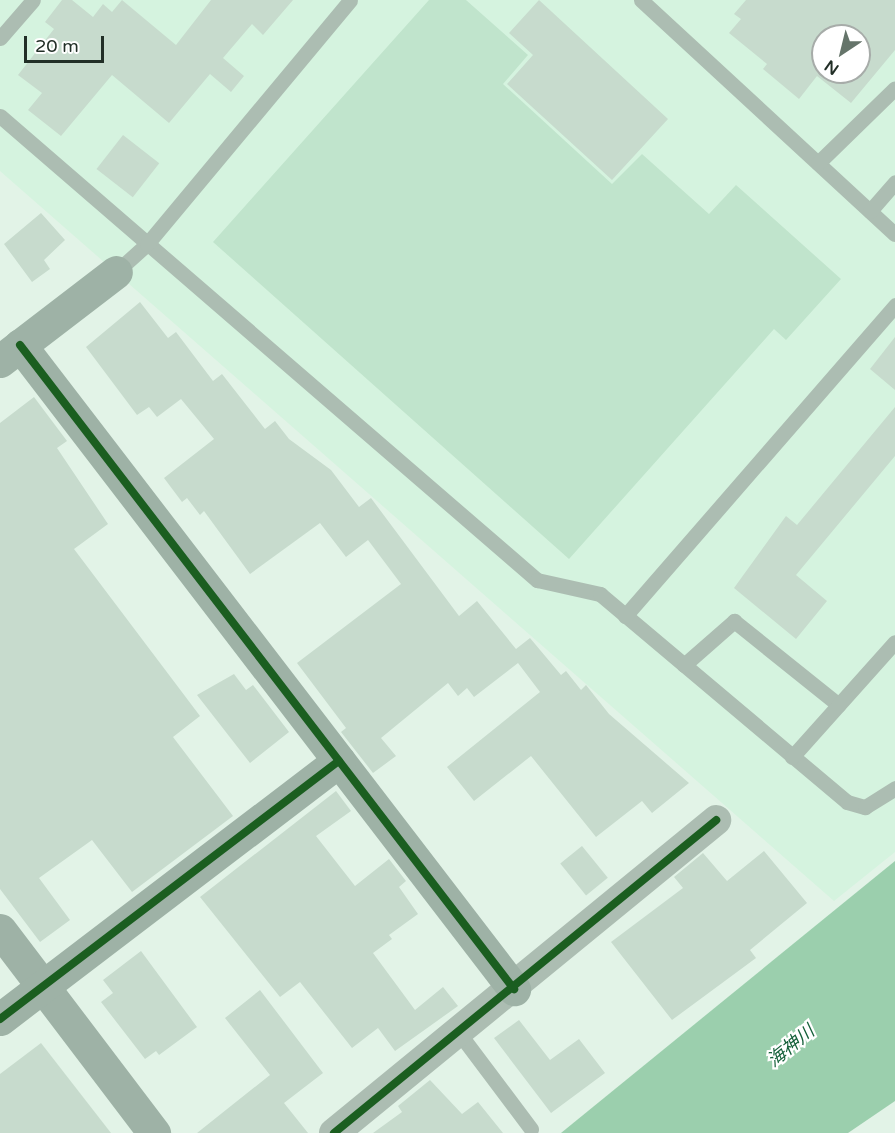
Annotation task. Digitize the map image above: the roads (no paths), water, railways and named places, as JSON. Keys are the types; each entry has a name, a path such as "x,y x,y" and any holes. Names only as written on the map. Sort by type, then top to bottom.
{"street":[{"path":"116,272 10,353 339,761 514,989"},
{"path":"0,1019 339,761"},
{"path":"334,1133 514,989 716,820"},
{"path":"0,930 154,1133"}],"lane":[{"path":"0,38 33,0"},
{"path":"116,272 147,243 350,0"},
{"path":"641,0 895,234"},
{"path":"818,163 895,88"},
{"path":"0,117 537,580 600,594 792,758 856,807 865,807 895,788"},
{"path":"870,211 895,182"},
{"path":"625,616 895,305"},
{"path":"684,665 734,621 839,705"},
{"path":"792,758 895,642"},
{"path":"459,1033 531,1129"}],"water":[{"name":"海神川","path":"895,861 895,1101 848,1133 561,1133"}]}
